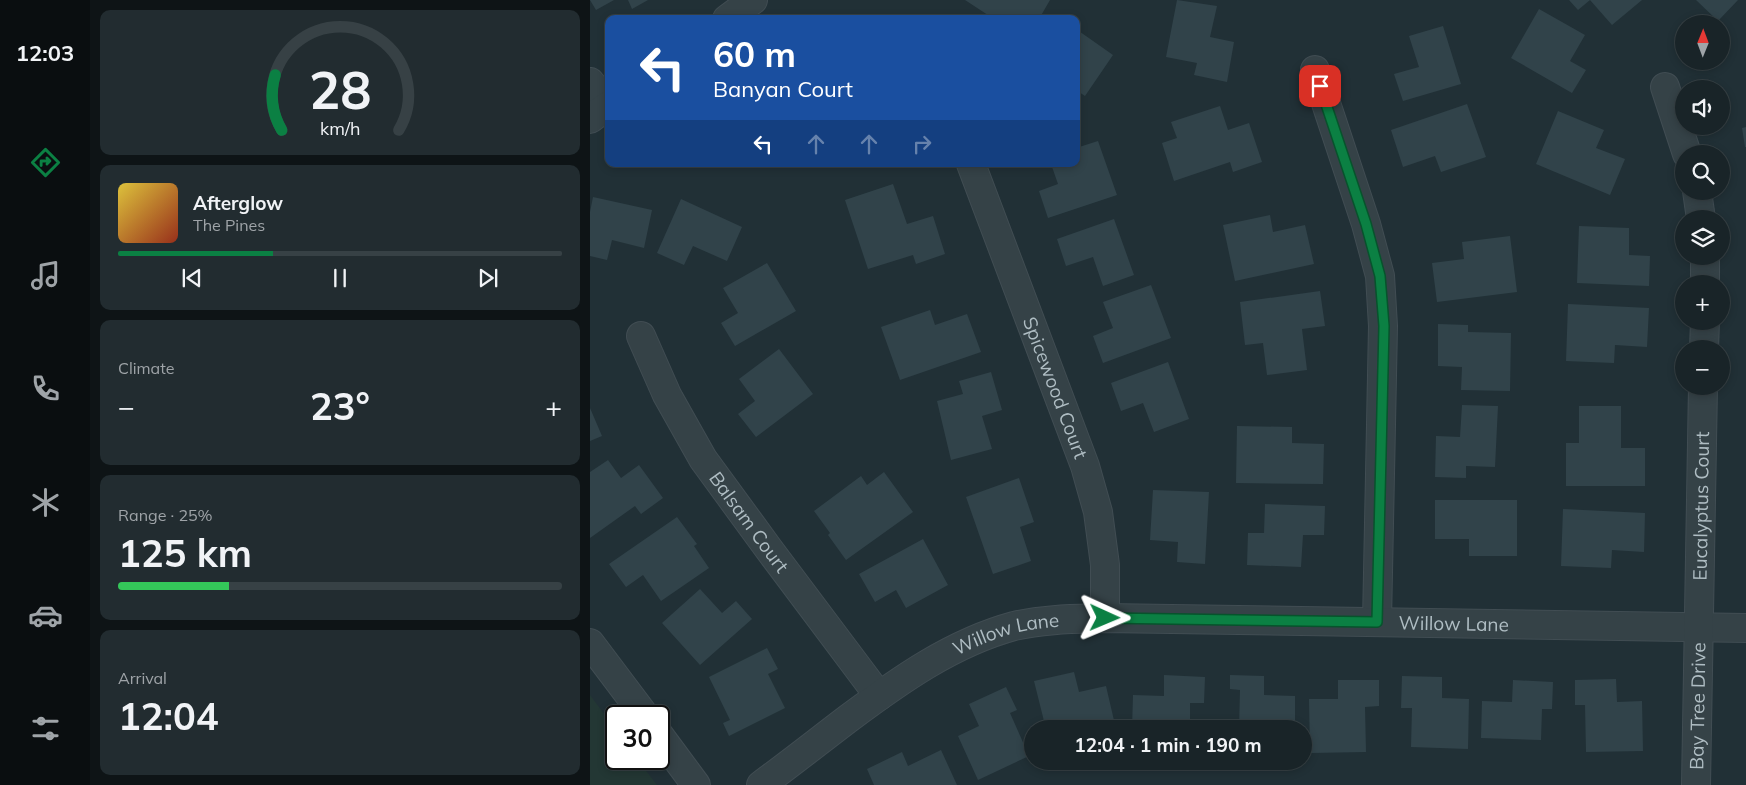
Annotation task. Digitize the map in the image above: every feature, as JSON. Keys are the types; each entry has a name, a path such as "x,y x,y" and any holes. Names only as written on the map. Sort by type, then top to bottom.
{"street":[{"path":"732,15 752,0"},
{"path":"1315,70 1366,224 1380,276 1384,326 1377,622"},
{"path":"590,82 605,100"},
{"path":"1665,87 1685,145"},
{"path":"590,119 605,108"},
{"name":"Spicewood Court","path":"972,167 1088,475 1098,512 1105,565 1105,618"},
{"name":"Balsam Court","path":"641,336 667,395 703,459 879,696"},
{"name":"Eucalyptus Court","path":"1699,627 1703,395"},
{"name":"Willow Lane","path":"761,785 879,696 929,662 970,641 1015,626 1055,619 1105,618 1746,628"},
{"name":"Bay Tree Drive","path":"1696,785 1699,627"},
{"path":"590,643 637,705"},
{"path":"670,750 696,785"}],"green space":[{"path":"590,695 605,715 605,770 645,770 657,785 590,785"}],"building":[{"path":"590,0 614,0 596,10"},
{"path":"628,0 648,0 632,9"},
{"path":"965,0 1050,0 1041,15 988,15"},
{"path":"1177,0 1217,6 1210,37 1234,42 1227,82 1194,75 1197,63 1166,57"},
{"path":"1569,0 1590,0 1578,10"},
{"path":"1590,0 1642,0 1612,25"},
{"path":"1696,0 1738,0 1724,15 1712,15"},
{"path":"1539,9 1585,35 1570,61 1586,70 1572,93 1511,58"},
{"path":"1443,26 1461,84 1403,101 1394,74 1419,67 1409,36"},
{"path":"1080,32 1113,55 1085,96 1080,93"},
{"path":"1467,104 1486,157 1441,172 1435,156 1403,167 1391,130"},
{"path":"1220,106 1228,130 1249,123 1262,162 1233,172 1230,162 1174,181 1162,143 1177,138 1171,122"},
{"path":"1558,111 1604,130 1596,148 1625,159 1610,195 1536,164"},
{"path":"1746,127 1746,147 1745,147 1742,128"},
{"path":"1098,141 1117,195 1048,218 1039,191 1058,184 1052,167 1080,167 1080,147"},
{"path":"893,184 907,224 933,216 945,254 916,264 913,255 868,269 845,200"},
{"path":"593,197 652,210 644,248 612,240 607,260 590,256 590,212"},
{"path":"681,199 742,227 727,261 693,246 684,265 657,253"},
{"path":"1270,215 1273,232 1305,225 1314,264 1235,281 1223,225"},
{"path":"1114,219 1134,275 1103,286 1093,257 1066,266 1057,239"},
{"path":"1579,226 1629,228 1629,255 1650,256 1649,286 1577,283"},
{"path":"1510,236 1517,292 1437,302 1432,263 1464,259 1462,242"},
{"path":"767,263 796,311 735,346 721,323 738,313 723,288"},
{"path":"1151,285 1171,338 1103,363 1093,336 1113,328 1103,302"},
{"path":"1320,291 1325,326 1302,329 1307,370 1267,375 1263,343 1245,345 1240,302"},
{"path":"1568,304 1649,308 1647,347 1615,345 1614,363 1566,361"},
{"path":"930,310 935,325 967,314 981,352 900,380 881,327"},
{"path":"1438,324 1468,325 1468,332 1511,333 1510,391 1461,390 1462,367 1438,366"},
{"path":"779,349 813,394 756,437 738,414 755,401 739,379"},
{"path":"1168,362 1189,419 1154,432 1143,403 1121,411 1111,383"},
{"path":"991,372 1002,410 982,416 992,449 951,460 937,401 963,394 959,381"},
{"path":"1462,405 1498,406 1495,467 1466,466 1466,478 1435,477 1436,436 1460,437"},
{"path":"1579,406 1621,406 1621,448 1645,448 1645,486 1566,486 1566,443 1579,443"},
{"path":"590,408 602,436 590,441"},
{"path":"1237,426 1292,427 1292,443 1324,444 1323,484 1236,483"},
{"path":"608,460 621,478 639,465 663,498 641,514 635,506 590,538 590,472"},
{"path":"884,472 913,512 846,560 814,511 861,476 867,485"},
{"path":"1019,478 1034,522 1020,527 1031,561 993,574 966,497"},
{"path":"1153,490 1209,492 1205,564 1177,562 1178,542 1150,540"},
{"path":"1435,500 1517,500 1517,556 1469,556 1469,539 1435,539"},
{"path":"1265,504 1325,506 1324,535 1303,535 1301,567 1247,565 1248,533 1264,533"},
{"path":"1563,509 1645,513 1644,552 1612,550 1611,568 1561,566"},
{"path":"677,517 697,544 694,546 709,568 661,601 643,575 626,587 609,564"},
{"path":"923,539 948,585 906,608 896,590 875,602 859,574"},
{"path":"700,589 722,613 736,601 752,619 700,665 662,623"},
{"path":"767,648 778,669 768,674 785,708 729,736 723,723 730,720 709,677"},
{"path":"1074,672 1079,692 1106,686 1114,720 1044,720 1034,681"},
{"path":"1164,675 1205,677 1204,703 1190,703 1190,720 1132,720 1133,695 1164,696"},
{"path":"1230,675 1264,676 1264,695 1295,696 1295,720 1239,720 1240,690 1230,689"},
{"path":"1402,676 1442,677 1442,698 1469,699 1468,749 1411,747 1412,708 1401,708"},
{"path":"1616,679 1617,702 1642,701 1643,751 1586,752 1585,705 1575,705 1575,680"},
{"path":"1338,680 1379,680 1379,706 1365,707 1366,752 1312,753 1312,720 1309,720 1309,699 1338,699"},
{"path":"1513,680 1553,682 1552,709 1542,709 1541,740 1481,738 1482,701 1512,702"},
{"path":"1006,687 1017,710 1010,713 1024,745 1024,758 978,780 958,736 979,726 969,704"},
{"path":"941,750 957,785 874,785 867,769 902,752 908,766"}],"route":[{"path":"1105,618 1377,622 1384,326 1380,276 1366,224 1320,86"}]}
